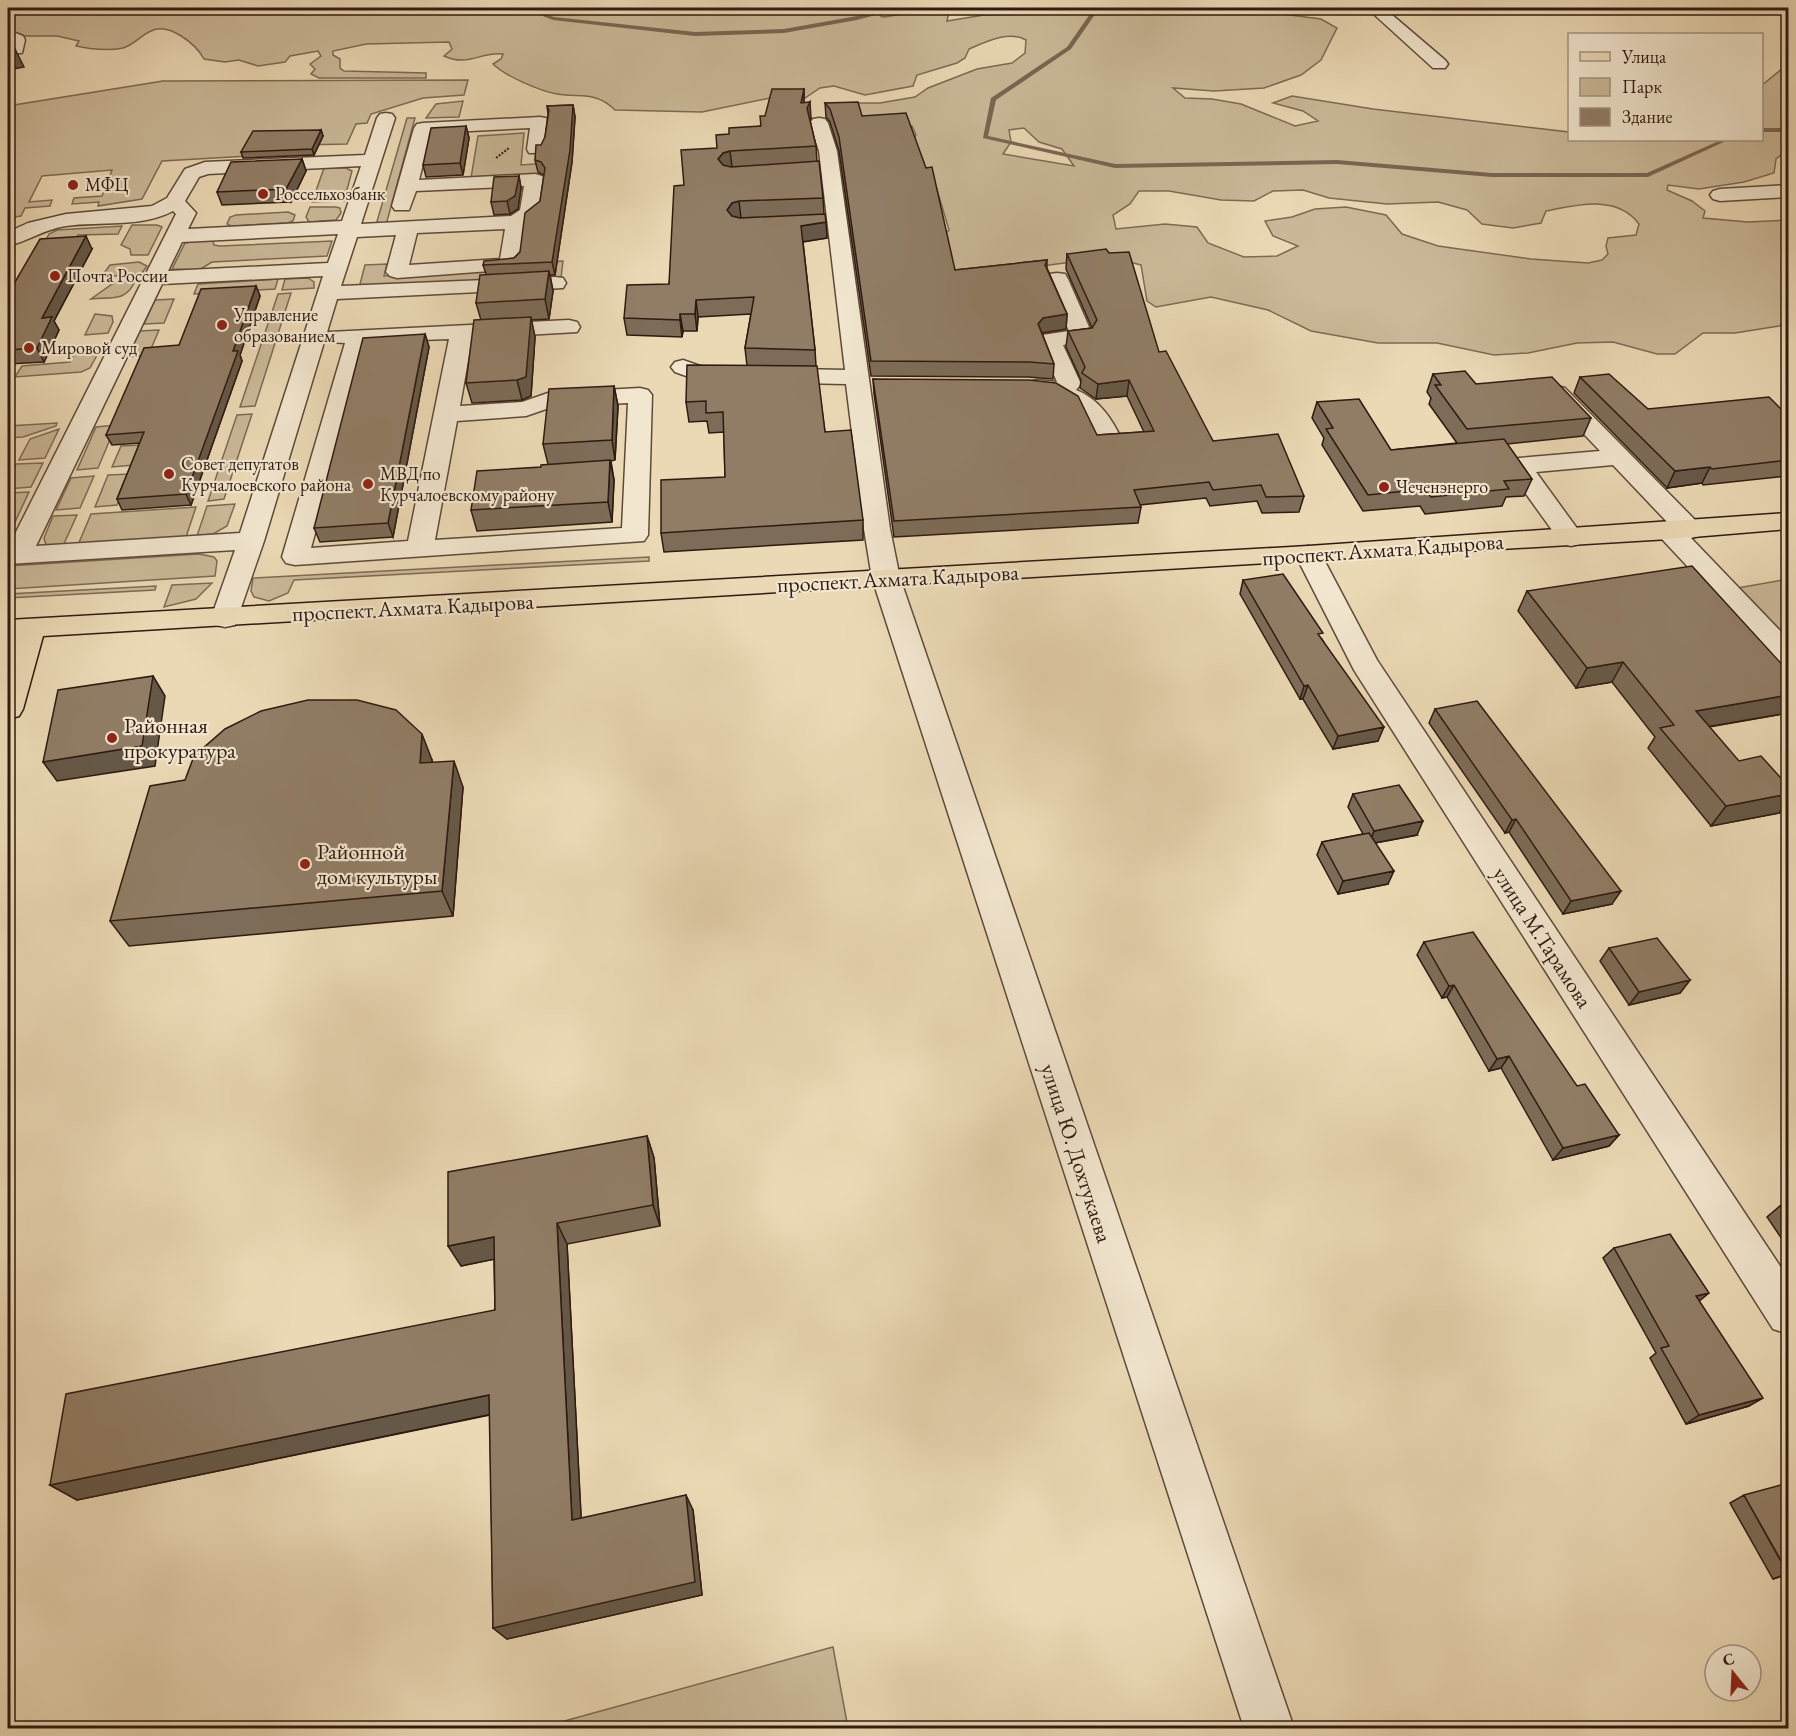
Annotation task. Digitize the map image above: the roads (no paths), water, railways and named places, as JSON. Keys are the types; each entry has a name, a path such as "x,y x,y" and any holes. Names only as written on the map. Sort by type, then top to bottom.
{"main road":[{"name":"проспект Ахмата Кадырова","path":"20,629 1571,538 1788,521"},
{"path":"8,709 20,629"}],"street":[{"path":"1375,8 1439,64"},
{"path":"225,618 313,338 386,118"},
{"path":"516,222 510,265 396,272 408,186 423,128 540,123 536,149"},
{"name":"улица Ю. Дохтукаева","path":"819,123 828,151 820,170 825,217 865,383 877,530 886,578 1269,1728"},
{"path":"8,240 35,227 66,219 139,215 158,211 175,202 192,173 205,168 372,160"},
{"path":"176,236 516,222 530,213 535,180 408,186"},
{"path":"1720,195 1788,191"},
{"path":"13,556 176,236 186,213 175,202"},
{"path":"155,278 336,269"},
{"path":"1057,279 1082,336 1050,340 1069,384 1061,390"},
{"path":"328,293 555,283"},
{"path":"381,302 364,336 295,557 635,535 626,469 640,395 548,400 526,409 446,414"},
{"path":"313,338 569,327"},
{"path":"420,549 462,332"},
{"path":"683,367 700,374 865,383"},
{"path":"1544,379 1620,457 1680,531 1788,656"},
{"path":"1016,386 1061,390 1082,401 1101,420 1110,440"},
{"path":"1571,538 1519,465 1620,457"},
{"path":"13,556 251,541"},
{"name":"улица М.Тарамова","path":"1308,554 1364,663 1788,1314"}],"waterway":[{"path":"525,8 553,18 695,34 784,31 899,8"},
{"path":"1066,8 1093,13 1069,48 993,99 985,137 1115,166 1337,162 1492,175 1648,175 1723,141"},
{"path":"1763,130 1788,130"}],"place":[{"name":"МФЦ","path":"73,185"},
{"name":"Россельхозбанк","path":"263,194"},
{"name":"Почта России","path":"55,276"},
{"name":"Управление образованием","path":"222,325"},
{"name":"Мировой суд","path":"29,348"},
{"name":"Совет депутатов Курчалоевского района","path":"169,474"},
{"name":"МВД по Курчалоевскому району","path":"368,484"},
{"name":"Чеченэнерго","path":"1384,487"},
{"name":"Районная прокуратура","path":"112,738"},
{"name":"Районной дом культуры","path":"305,864"}]}
